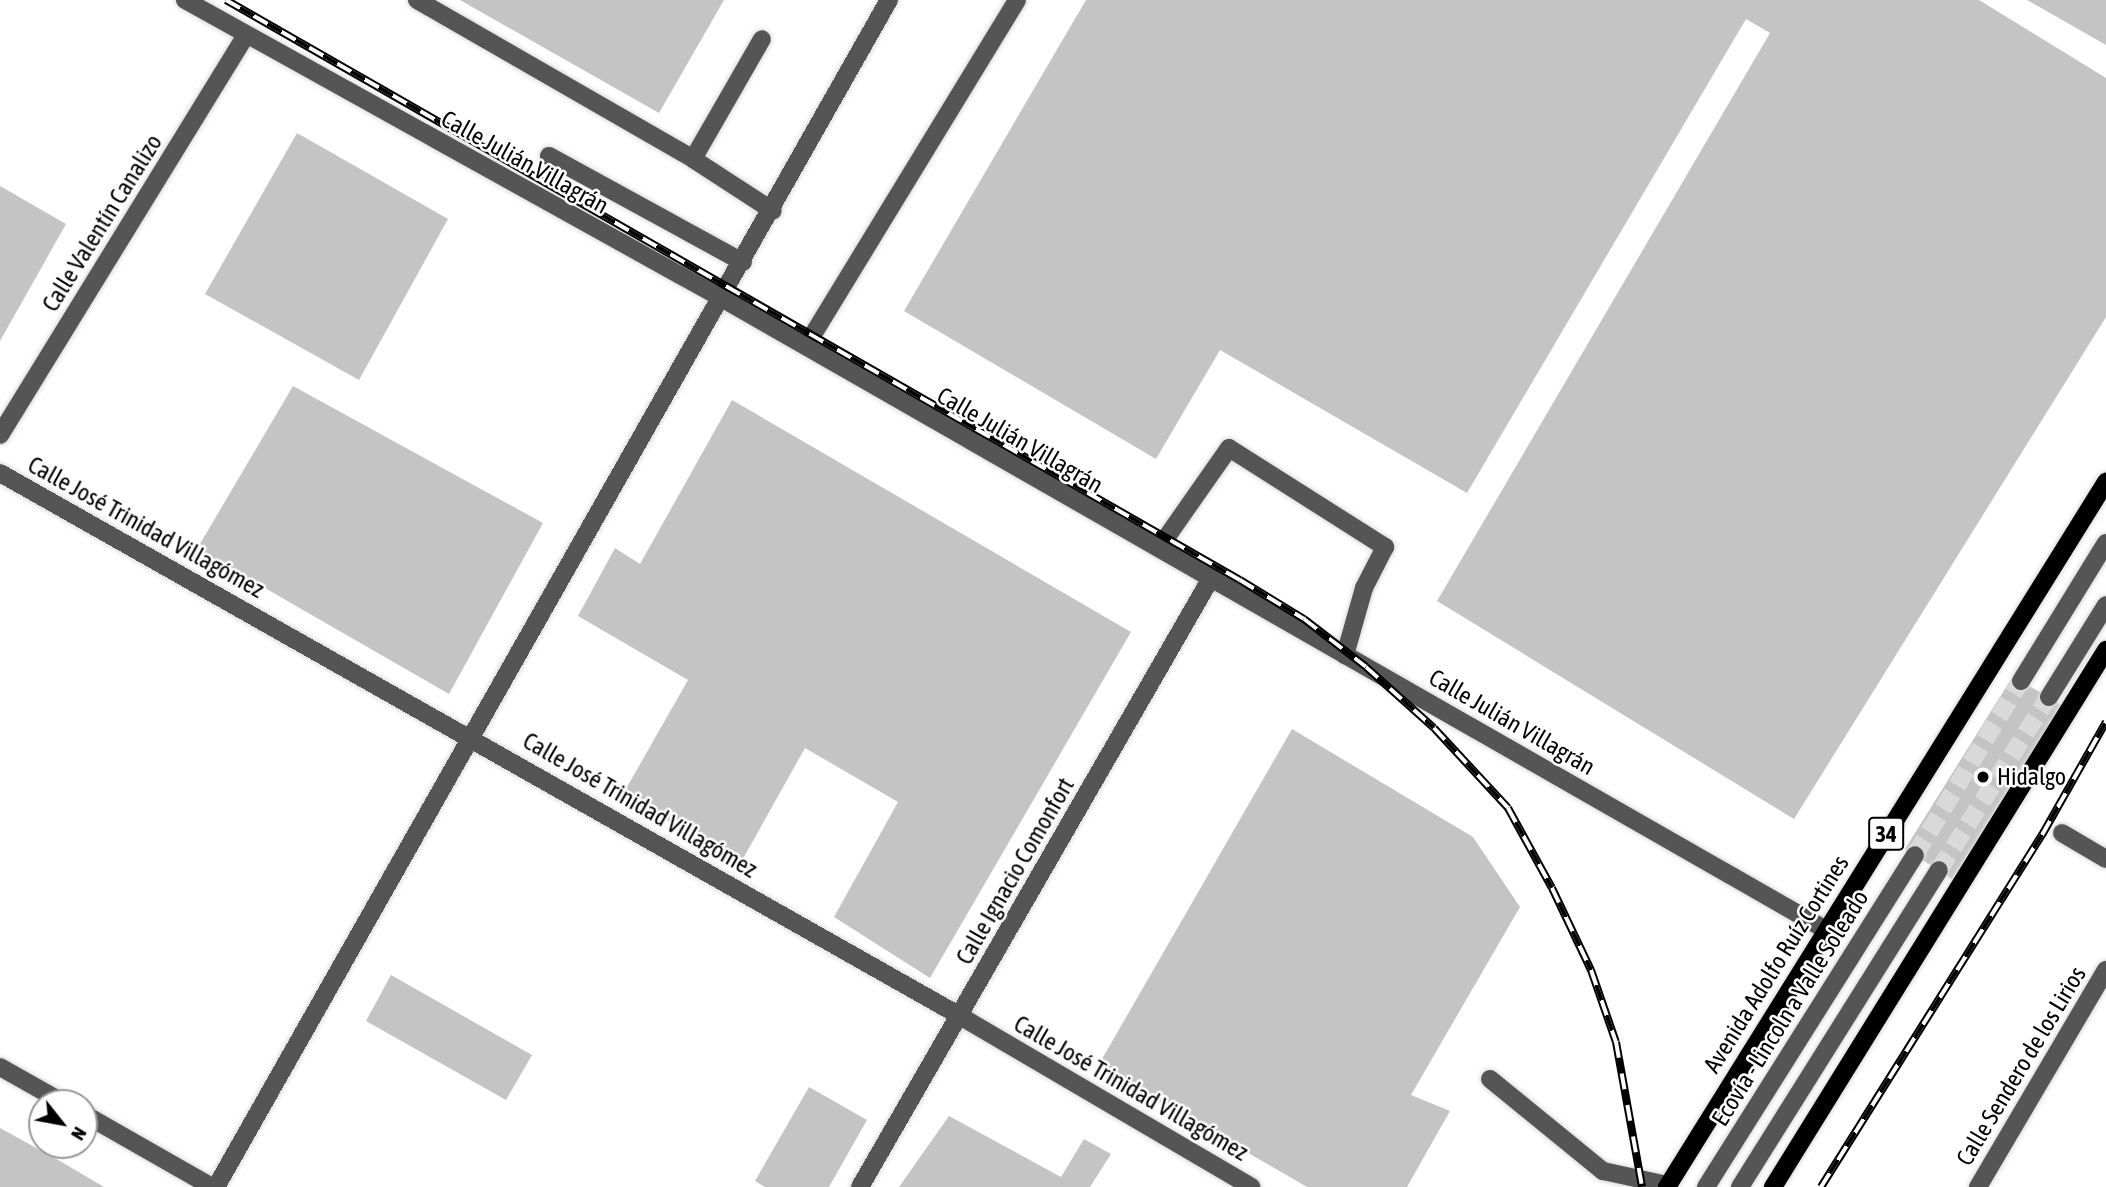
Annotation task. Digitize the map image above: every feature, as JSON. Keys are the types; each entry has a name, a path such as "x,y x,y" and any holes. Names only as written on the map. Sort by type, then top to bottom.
{"main road":[{"name":"Avenida Adolfo Ruíz Cortines","path":"1667,1186 2106,482"},
{"path":"1773,1187 2106,650"}],"street":[{"name":"Calle Julián Villagrán","path":"185,0 245,37 806,346 1826,930"},
{"path":"417,0 693,159 773,211"},
{"path":"98,1122 214,1187 723,299 889,0"},
{"path":"806,346 1017,0"},
{"name":"Calle Valentín Canalizo","path":"0,435 245,37"},
{"path":"693,159 762,39"},
{"path":"549,156 743,262"},
{"path":"1159,548 1229,448 1385,547 1364,588 1345,655"},
{"name":"Calle José Trinidad Villagómez","path":"0,473 960,1016 1251,1187"},
{"path":"2021,681 2106,544"},
{"name":"Calle Ignacio Comonfort","path":"860,1187 1211,578"},
{"path":"2049,697 2106,605"},
{"path":"2062,833 2106,859"},
{"name":"Ecovía - Lincoln a Valle Soleado","path":"1706,1187 1915,855"},
{"path":"1740,1187 1939,870"},
{"name":"Calle Sendero de los Lirios","path":"1978,1187 2106,970"},
{"path":"0,1067 39,1089"},
{"path":"1490,1079 1603,1171 1667,1186"}],"building":[{"path":"460,0 724,0 659,113"},
{"path":"1086,0 1979,0 2106,78 2106,317 1794,819 1437,601 1770,33 1746,19 1467,493 1220,350 1156,459 904,311"},
{"path":"2027,0 2106,0 2106,45"},
{"path":"297,133 448,219 359,380 205,294"},
{"path":"0,186 66,224 0,341"},
{"path":"293,386 543,523 449,694 197,549"},
{"path":"732,400 1131,632 930,978 834,917 898,802 805,748 740,864 623,794 688,680 578,616 615,548 640,564"},
{"name":"Hidalgo","path":"2013,676 2061,705 1952,879 1905,849"},
{"path":"1292,729 1473,837 1520,907 1411,1095 1450,1111 1407,1187 1307,1187 1098,1066"},
{"path":"391,975 532,1055 506,1100 366,1021"},
{"path":"809,1087 867,1120 829,1187 765,1187 755,1181"},
{"path":"949,1116 1061,1177 1084,1139 1111,1154 1090,1187 899,1187"},
{"path":"0,1128 28,1143 28,1159 56,1159 104,1187 0,1187"}],"tunnel":[{"path":"1915,855 2021,681"},
{"path":"1939,870 2049,697"}],"railway":[{"path":"226,0 1240,580 1304,619 1366,667 1434,728 1508,808 1552,888 1591,970 1616,1042 1642,1187"},
{"path":"1821,1187 2042,835 2106,722"}],"place":[{"name":"Hidalgo","path":"1983,777"}]}
